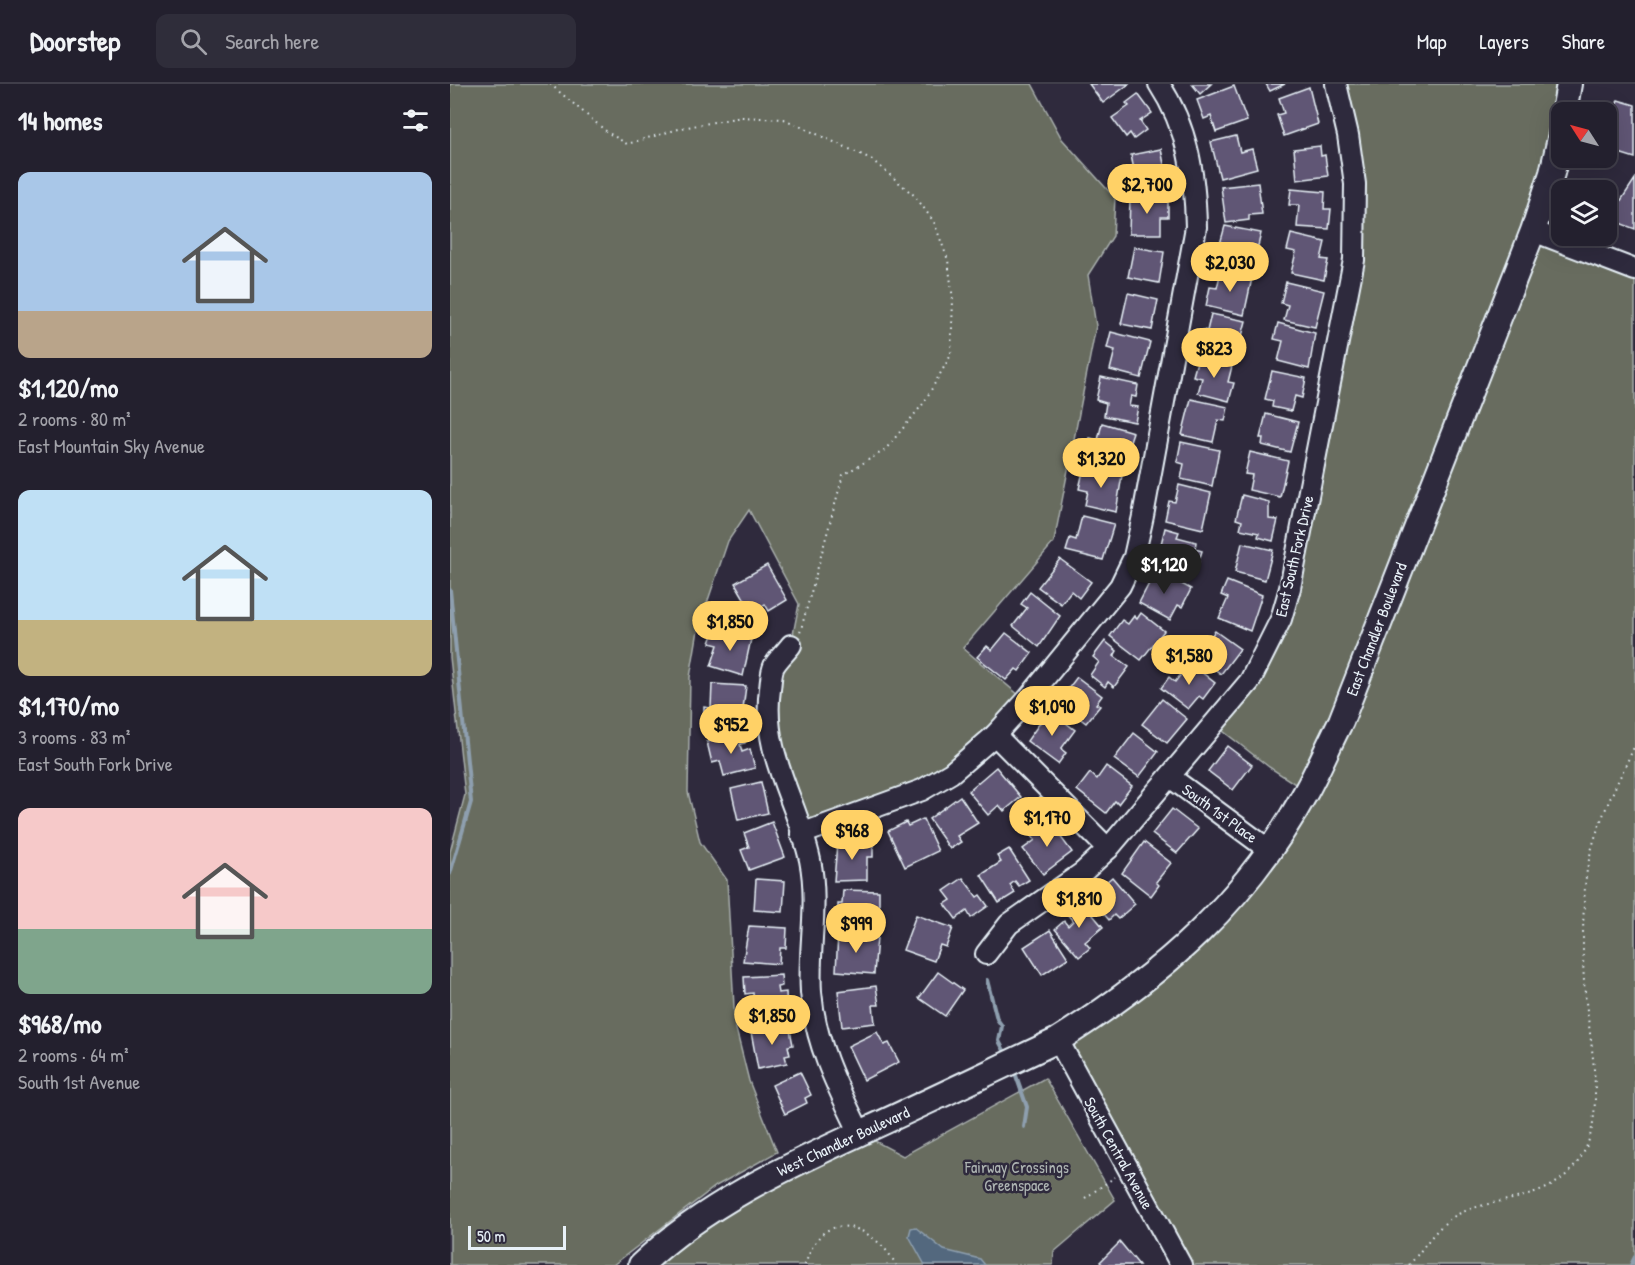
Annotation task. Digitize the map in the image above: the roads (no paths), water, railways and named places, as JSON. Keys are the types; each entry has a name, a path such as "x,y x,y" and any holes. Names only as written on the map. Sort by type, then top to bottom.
{"main road":[{"path":"1566,102 1569,84"},
{"name":"East Chandler Boulevard","path":"1058,1040 1104,1011 1156,973 1204,929 1240,890 1269,850 1306,791 1341,720 1533,231 1553,168"},
{"name":"West Chandler Boulevard","path":"641,1265 658,1249 725,1201 777,1171 1058,1040"}],"street":[{"path":"801,834 922,790 951,772 995,735 1026,701 1120,585 1134,557 1196,227 1195,180 1190,153 1174,108 1159,84"},
{"name":"East South Fork Drive","path":"986,954 1009,924 1082,873 1108,849 1250,681 1281,619 1290,588 1354,260 1355,184 1348,135 1336,84"},
{"path":"1533,231 1635,270"},
{"path":"791,645 773,667 768,702 770,734 777,766 810,860 813,885 811,965 814,1015 826,1060 860,1133"},
{"path":"995,735 1108,849"},
{"name":"South 1st Place","path":"1170,777 1269,850"},
{"name":"South Central Avenue","path":"1058,1040 1181,1265"}],"water":[{"path":"915,1227 944,1250 980,1259 985,1265 925,1265 909,1236 911,1228"}],"waterway":[{"path":"450,590 471,802 450,874"},
{"path":"987,980 997,1019 1002,1026 999,1041 1007,1056"},
{"path":"1014,1070 1027,1107 1024,1127"},
{"path":"1631,1265 1635,1257"}],"park label":[{"name":"Fairway Crossings Greenspace","path":"1017,1176"}]}
